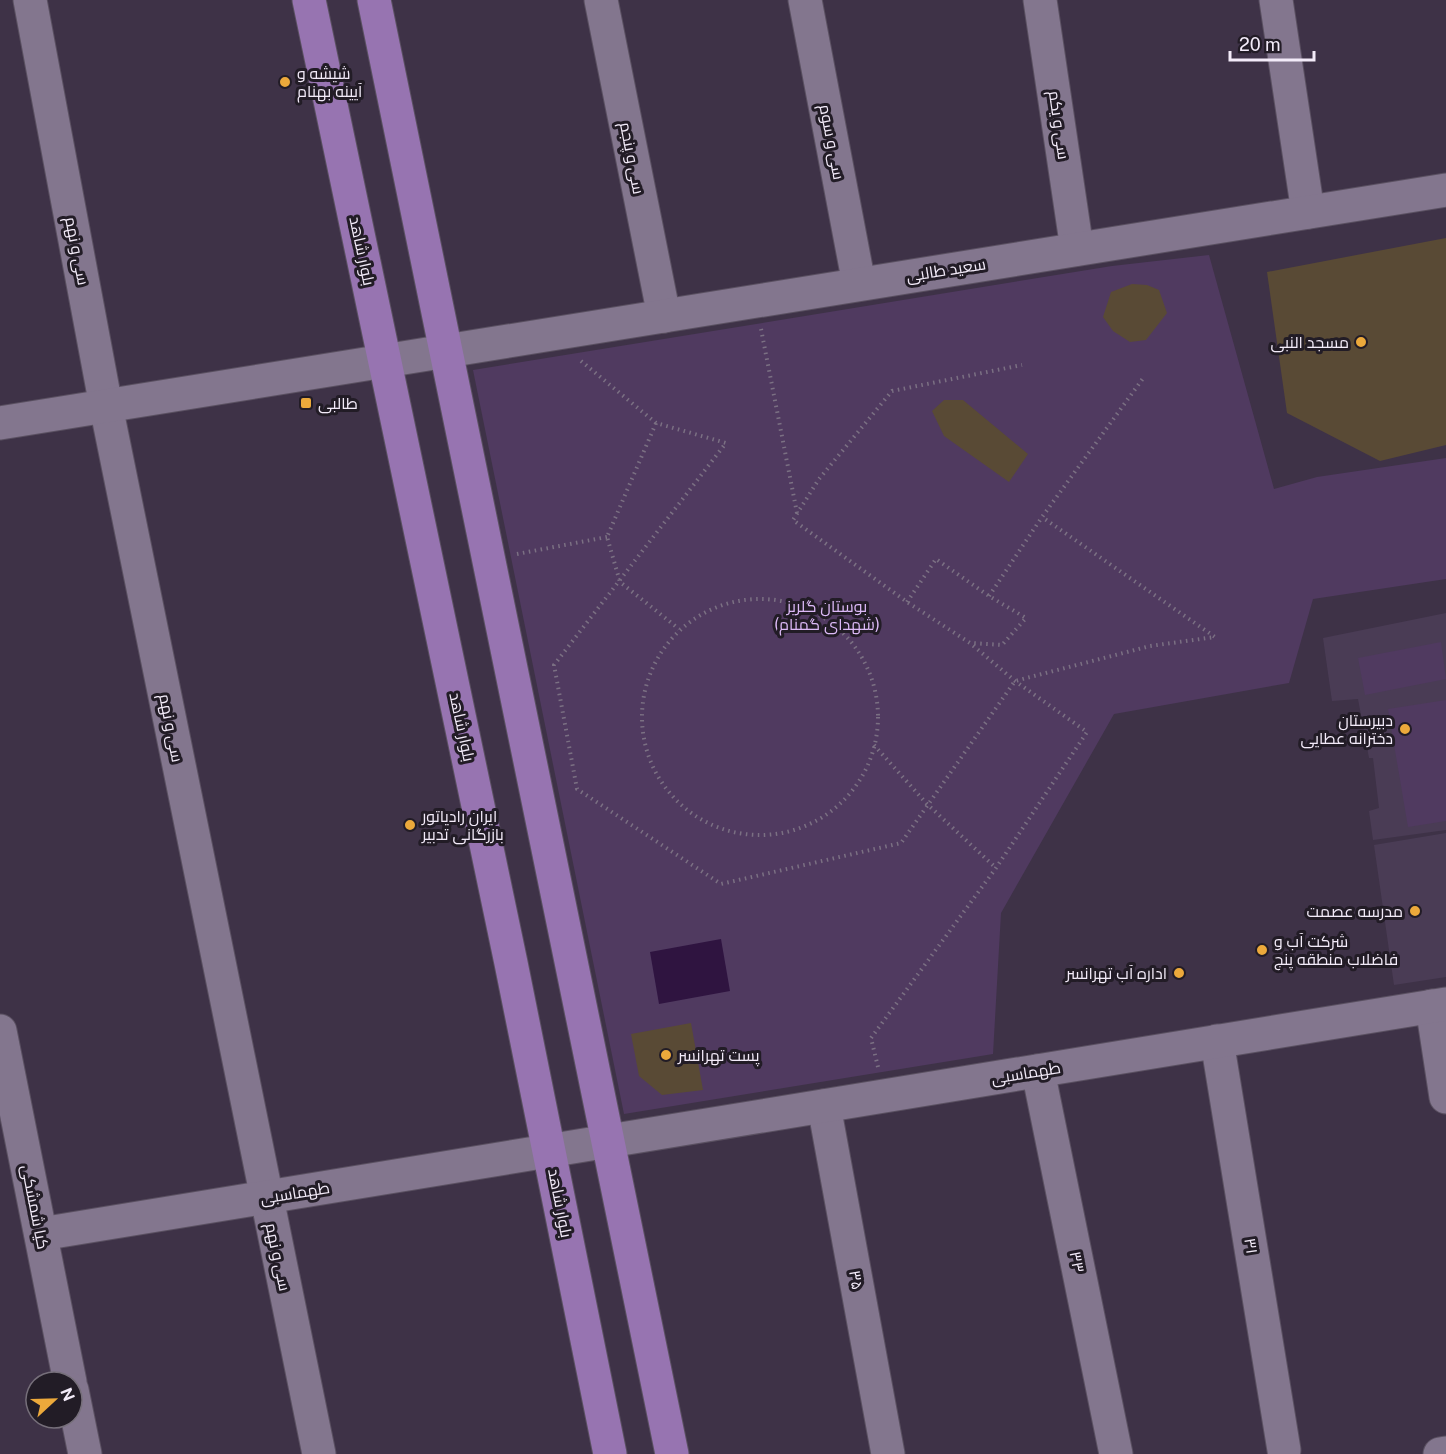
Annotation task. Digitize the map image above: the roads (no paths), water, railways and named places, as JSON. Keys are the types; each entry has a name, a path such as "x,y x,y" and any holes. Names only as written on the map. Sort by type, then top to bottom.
{"main road":[{"name":"بلوار شاهد","path":"309,0 550,1151 610,1454"},
{"path":"374,0 672,1454"}],"street":[{"name":"سی و نهم","path":"30,0 106,406 319,1454"},
{"name":"سی و پنجم","path":"601,0 664,316"},
{"name":"سی و سوم","path":"805,0 859,284"},
{"name":"سی و یکم","path":"1040,0 1077,249"},
{"path":"1276,0 1308,212"},
{"name":"سعید طالبی","path":"385,361 1446,190"},
{"path":"0,423 385,361"},
{"path":"1439,1005 1446,1097"},
{"name":"طهماسبی","path":"41,1234 1439,1005"},
{"name":"کیا شمشکی","path":"0,1031 68,1370"},
{"name":"۳۱","path":"1217,1041 1284,1450"},
{"name":"۳۳","path":"1038,1071 1116,1454"},
{"name":"۳۵","path":"824,1106 888,1454"},
{"path":"80,1430 85,1454"},
{"path":"1440,1454 1446,1453"}],"place":[{"name":"شیشه و آیینه بهنام","path":"285,82"},
{"name":"مسجد النبی","path":"1361,342"},
{"name":"طالبی","path":"306,403"},
{"name":"دبیرستان دخترانه عطایی","path":"1405,729"},
{"name":"ایران رادیاتور بازرگانی تدبیر","path":"410,825"},
{"name":"مدرسه عصمت","path":"1415,911"},
{"name":"شرکت آب و فاضلاب منطقه پنج","path":"1262,950"},
{"name":"اداره آب تهرانسر","path":"1179,973"},
{"name":"پست تهرانسر","path":"666,1055"}],"park label":[{"name":"بوستان گلریز (شهدای گمنام)","path":"827,615"}]}
